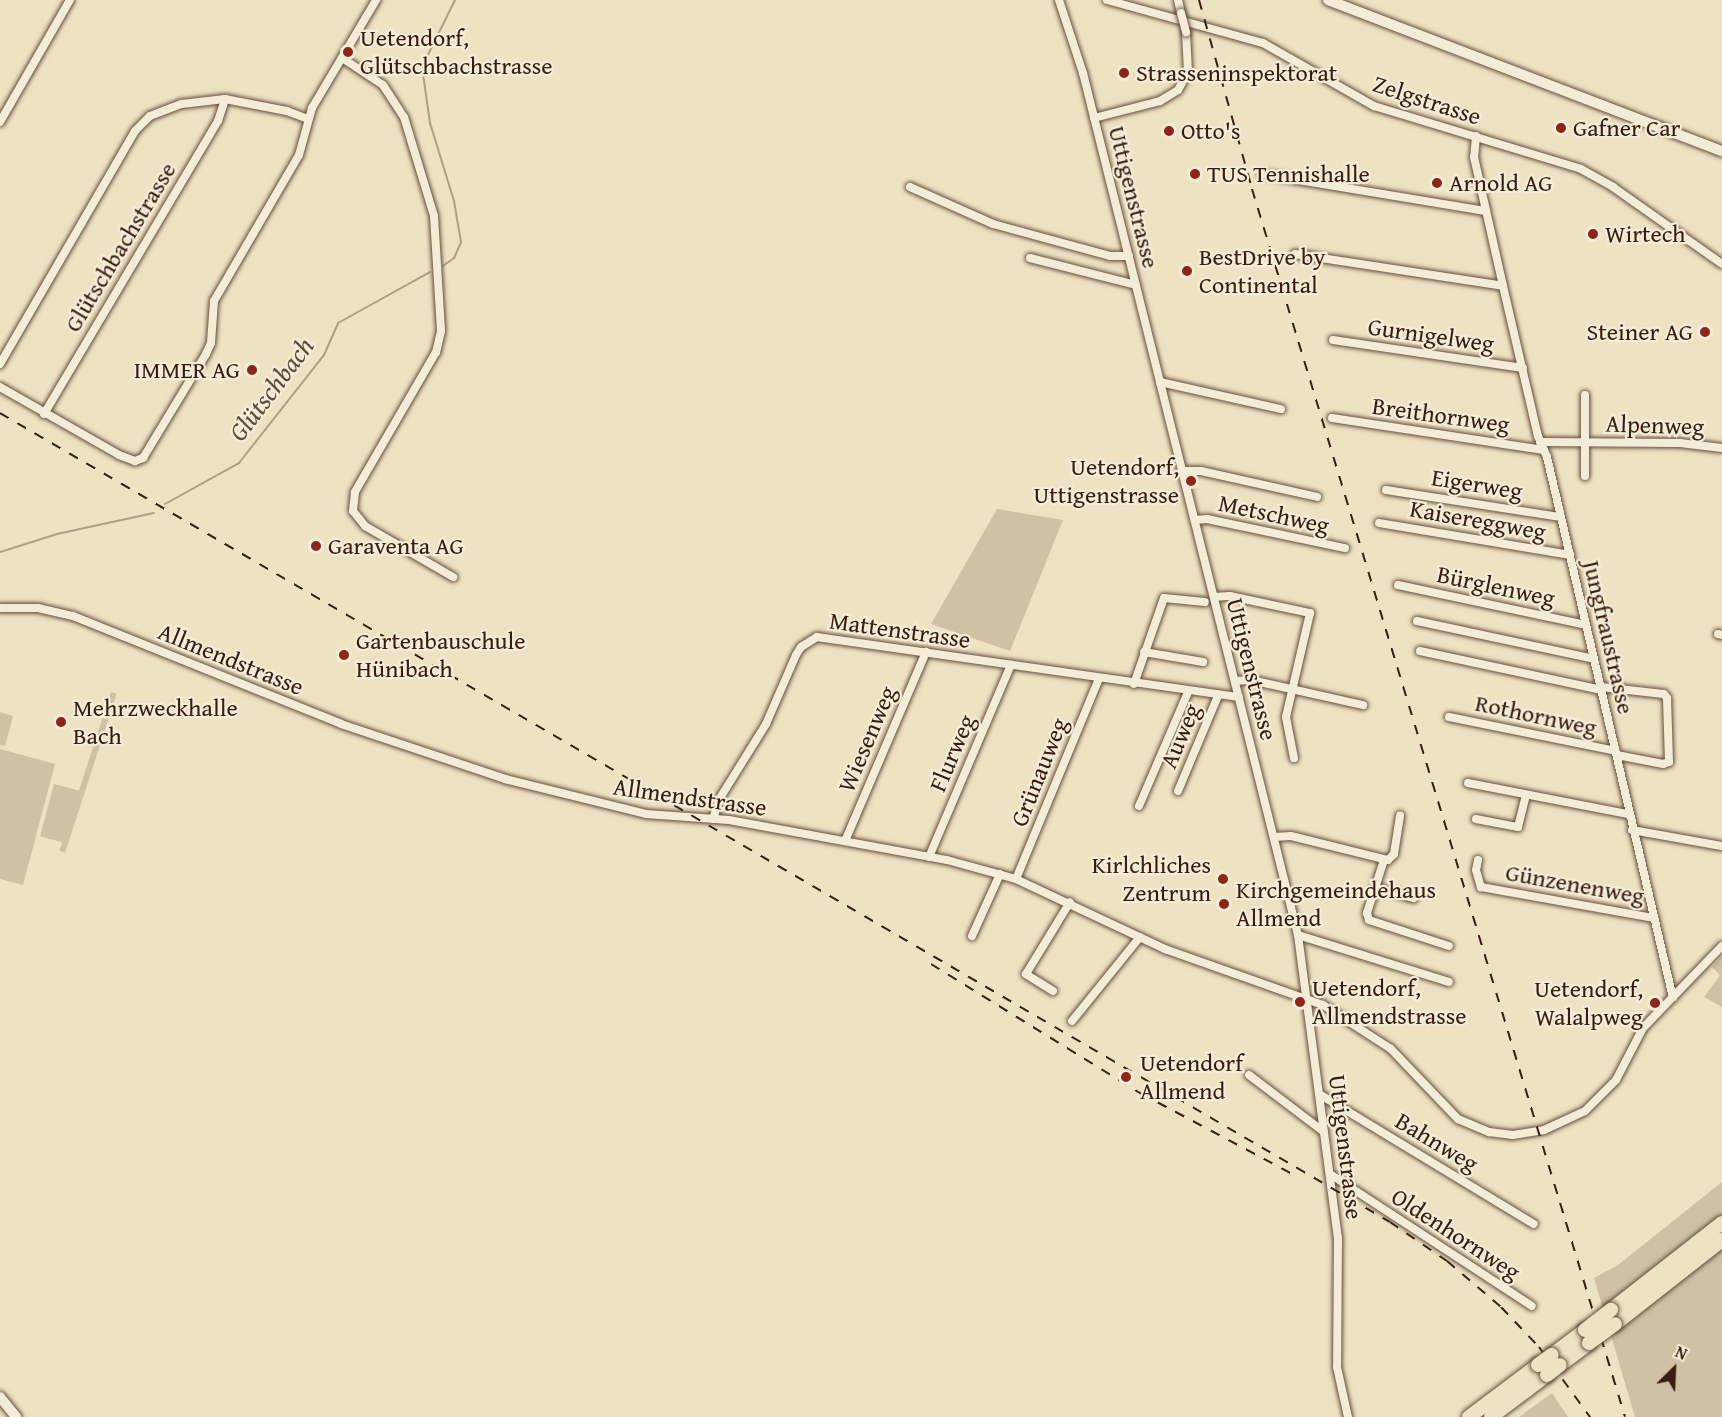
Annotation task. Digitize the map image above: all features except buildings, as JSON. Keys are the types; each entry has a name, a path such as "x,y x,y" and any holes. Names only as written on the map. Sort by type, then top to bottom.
{"highway":[{"path":"1613,1317 1722,1223"},
{"path":"1469,1417 1542,1370 1722,1240"},
{"path":"1491,1417 1542,1370"}],"main road":[{"path":"1328,0 1695,138 1722,151"},
{"path":"1695,138 1722,144"},
{"path":"0,1397 16,1417"}],"street":[{"path":"0,122 70,0"},
{"path":"0,387 118,455 135,461 143,458 209,348 214,301 299,155 308,119 376,0"},
{"path":"1060,0 1095,118"},
{"name":"Zelgstrasse","path":"1107,0 1263,43 1360,100 1560,162 1597,177 1722,264"},
{"name":"Uttigenstrasse","path":"1178,0 1186,32 1188,72 1178,90 1151,104 1095,118 1298,935 1308,998 1340,1262 1337,1367 1348,1417"},
{"path":"342,58 382,85 404,117 434,216 441,318 436,352 355,492 353,512 365,526 453,577"},
{"name":"Glütschbachstrasse","path":"44,414 218,121 225,99"},
{"name":"Glütschbachstrasse","path":"0,364 142,123 161,110 182,104 225,99 287,111 308,119"},
{"name":"Jungfraustrasse","path":"1476,136 1474,157 1503,286 1561,517 1628,814 1673,998"},
{"path":"1262,174 1486,211"},
{"path":"910,187 993,224 1110,256 1129,256"},
{"path":"1295,254 1503,286"},
{"path":"1030,258 1136,285"},
{"name":"Gurnigelweg","path":"1333,340 1523,368"},
{"path":"1160,382 1281,410"},
{"name":"Alpenweg","path":"1585,395 1585,476"},
{"name":"Breithornweg","path":"1332,418 1542,446"},
{"name":"Alpenweg","path":"1542,446 1586,442 1680,442 1722,448"},
{"path":"1183,471 1317,497"},
{"name":"Eigerweg","path":"1386,490 1561,517"},
{"name":"Metschweg","path":"1195,520 1207,519 1345,548"},
{"name":"Kaisereggweg","path":"1379,523 1570,555"},
{"name":"Bürglenweg","path":"1398,585 1586,625"},
{"path":"1214,597 1230,596 1310,613 1286,722 1294,758"},
{"path":"1134,684 1164,598 1205,602"},
{"name":"Allmendstrasse","path":"0,608 38,608 73,616 313,713 474,770 646,814 713,819 845,842 929,857 1016,879 1070,902 1179,955 1308,998 1391,1048 1458,1119 1481,1130 1507,1135 1554,1128 1592,1106 1616,1080 1637,1035 1722,946"},
{"path":"1417,621 1594,659"},
{"name":"Mattenstrasse","path":"713,819 720,798 766,724 801,646 817,638 926,652 1188,692 1239,697"},
{"path":"1420,651 1601,688"},
{"name":"Wiesenweg","path":"845,842 926,652"},
{"path":"1144,652 1203,662"},
{"name":"Flurweg","path":"929,857 1011,665"},
{"name":"Grünauweg","path":"1016,879 1099,679"},
{"path":"1235,681 1251,680 1363,705"},
{"name":"Rothornweg","path":"1449,717 1663,764 1670,762 1667,698 1664,694 1601,688"},
{"path":"1140,806 1188,692"},
{"name":"Auweg","path":"1178,791 1218,696"},
{"path":"1468,783 1628,814"},
{"path":"1476,819 1518,826 1526,795"},
{"path":"1400,815 1394,854 1384,860 1369,920 1449,945"},
{"path":"1632,830 1722,846"},
{"path":"1274,837 1291,836 1384,860"},
{"name":"Günzenenweg","path":"1478,860 1476,870 1481,886 1654,918"},
{"path":"972,936 1000,874"},
{"path":"1376,888 1414,898"},
{"path":"1053,991 1026,974 1070,902"},
{"path":"1298,935 1449,982"},
{"path":"1072,1021 1140,937"},
{"path":"1249,1075 1324,1132"},
{"name":"Bahnweg","path":"1319,1095 1534,1224"},
{"name":"Oldenhornweg","path":"1330,1174 1532,1306"}],"shaded area":[{"path":"997,509 1063,520 1010,651 931,624"},
{"path":"111,692 117,694 65,853 59,851"},
{"path":"0,712 13,716 5,746 0,745"},
{"path":"0,749 55,764 23,885 0,879"},
{"path":"54,784 80,791 66,843 40,836"},
{"path":"1722,956 1722,1007 1704,997 1720,975 1712,967"},
{"path":"1722,1182 1722,1417 1635,1417 1594,1278 1618,1265"},
{"path":"1552,1393 1568,1417 1519,1417"}],"waterway":[{"name":"Glütschbach","path":"443,266 454,258 461,242 454,201 430,123 422,67 455,0"},
{"name":"Glütschbach","path":"165,504 239,463 324,355 338,323 430,272"},
{"name":"Glütschbach","path":"0,552 57,534 154,513"}],"railway":[{"path":"1199,0 1252,189 1625,1417"},
{"path":"0,413 1390,1222 1447,1261 1501,1307 1539,1347 1590,1417"},
{"path":"931,964 1140,1093 1296,1176"}],"place":[{"name":"Uetendorf, Glütschbachstrasse","path":"348,52"},
{"name":"Strasseninspektorat","path":"1124,73"},
{"name":"Gafner Car","path":"1561,128"},
{"name":"Otto's","path":"1169,131"},
{"name":"TUS Tennishalle","path":"1195,174"},
{"name":"Arnold AG","path":"1437,183"},
{"name":"Wirtech","path":"1593,234"},
{"name":"BestDrive by Continental","path":"1187,271"},
{"name":"Steiner AG","path":"1705,332"},
{"name":"IMMER AG","path":"252,370"},
{"name":"Uetendorf, Uttigenstrasse","path":"1191,481"},
{"name":"Garaventa AG","path":"316,546"},
{"name":"Gartenbauschule Hünibach","path":"344,655"},
{"name":"Mehrzweckhalle Bach","path":"61,722"},
{"name":"Kirlchliches Zentrum","path":"1223,879"},
{"name":"Kirchgemeindehaus Allmend","path":"1224,904"},
{"name":"Uetendorf, Allmendstrasse","path":"1300,1002"},
{"name":"Uetendorf, Walalpweg","path":"1655,1003"},
{"name":"Uetendorf Allmend","path":"1126,1077"}]}
